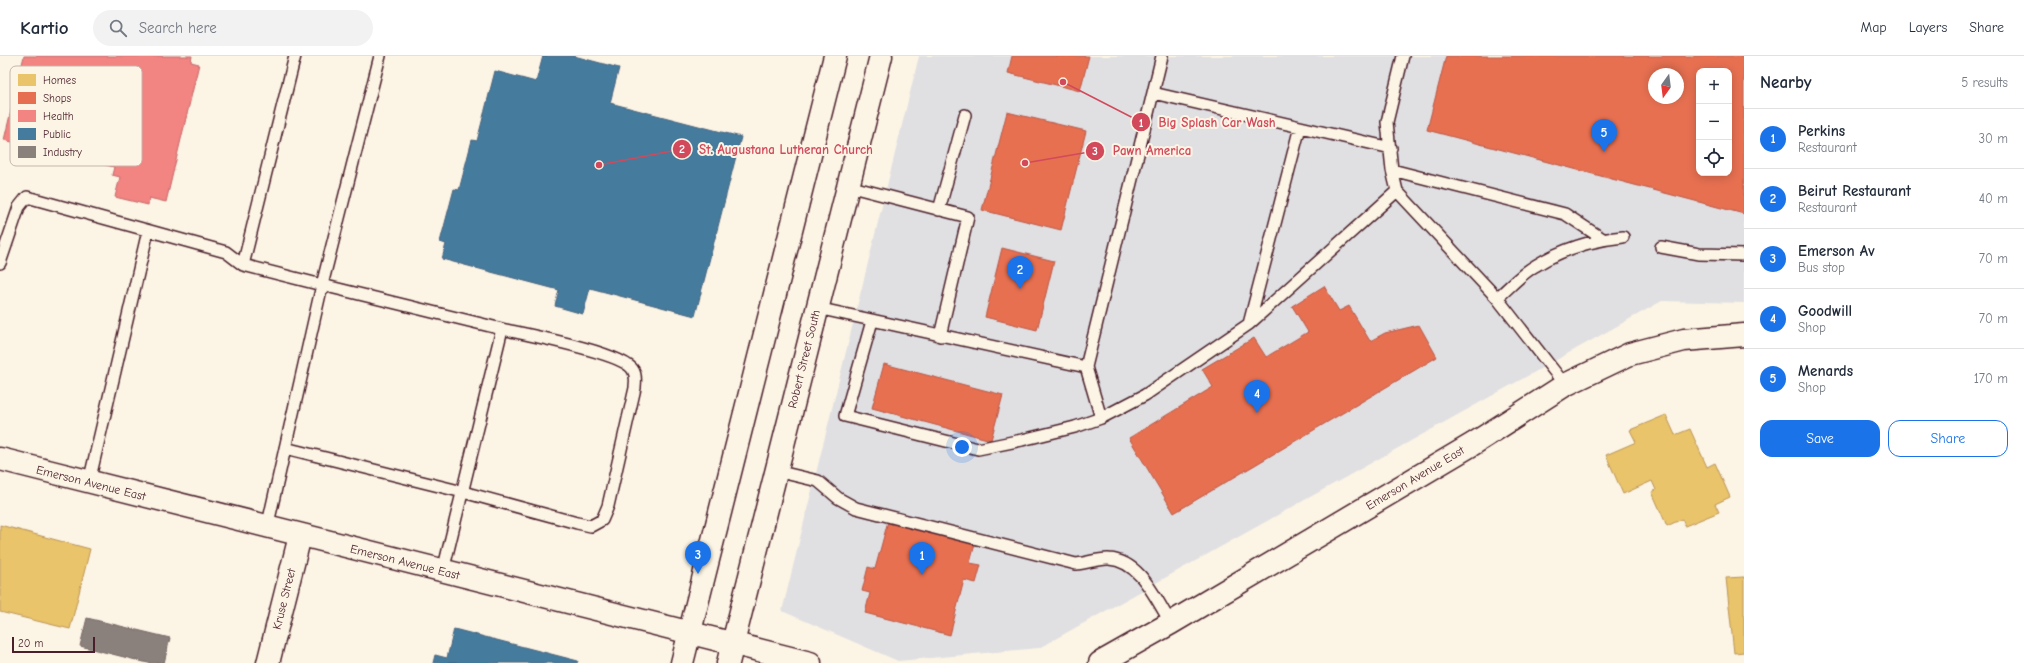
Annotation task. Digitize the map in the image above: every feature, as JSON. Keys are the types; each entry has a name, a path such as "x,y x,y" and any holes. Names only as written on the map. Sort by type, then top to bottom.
{"street":[{"path":"682,663 835,56"},
{"name":"Robert Street South","path":"730,653 881,56"},
{"name":"Emerson Avenue East","path":"1100,663 1171,623 1473,444 1565,385 1630,354 1684,340 1744,335"},
{"name":"Emerson Avenue East","path":"0,460 443,572 690,632 730,653 810,663"},
{"name":"Kruse Street","path":"268,663 300,536"}],"lane":[{"path":"243,265 295,56"},
{"path":"267,528 322,286 380,56"},
{"path":"1100,418 1086,367 1162,56"},
{"path":"1402,56 1387,122 1391,148 1392,170 1397,191 1497,298 1565,385"},
{"path":"1154,93 1391,148"},
{"path":"939,210 965,115"},
{"path":"1249,324 1300,127"},
{"path":"1392,170 1566,214 1603,239"},
{"path":"848,186 968,217 940,336"},
{"path":"872,321 845,416 978,449 1075,427 1100,418 1145,395 1249,324 1397,191"},
{"path":"0,263 19,207 27,197 226,252 243,265 322,286 572,345 616,359 633,369 636,378 608,506 602,520 591,526 463,492 285,448"},
{"path":"89,482 148,231"},
{"path":"1497,298 1534,266 1568,249 1603,239 1623,237"},
{"path":"1661,247 1699,254 1744,255"},
{"path":"817,308 1086,367"},
{"path":"443,572 502,329"},
{"path":"776,471 818,481 838,498 856,508 1076,564 1108,558 1126,563 1140,576 1171,623"}],"shaded area":[{"path":"919,56 1744,56 1744,303 1662,301 1039,648 898,661 782,611"}],"building: Homes":[{"path":"1666,415 1675,435 1690,429 1707,467 1715,463 1730,497 1715,504 1719,512 1685,526 1682,519 1667,526 1652,492 1656,490 1652,481 1623,494 1606,455 1636,442 1630,430"},
{"path":"0,525 90,549 70,629 0,612"},
{"path":"1744,577 1744,652 1734,653 1726,578"}],"building: Shops":[{"path":"1012,56 1089,56 1080,91 1008,73"},
{"path":"1446,56 1744,56 1744,214 1427,130"},
{"path":"1007,112 1086,131 1061,230 982,210"},
{"path":"1002,248 1054,261 1037,330 985,317"},
{"path":"1324,286 1339,311 1349,306 1370,341 1385,333 1419,325 1437,357 1174,513 1129,438 1213,387 1202,369 1254,338 1266,357 1308,332 1292,306"},
{"path":"884,364 1003,395 991,440 872,408"},
{"path":"888,521 975,544 970,563 981,565 976,583 964,580 950,635 865,613 870,593 862,591 868,567 875,569"}],"building: Health":[{"path":"24,56 192,56 191,62 199,64 166,202 149,198 148,205 115,197 120,177 112,175 114,167 110,166 142,166 142,66 22,66"},
{"path":"10,115 10,141 4,140"}],"building: Public":[{"path":"543,56 574,56 619,68 610,103 741,137 695,316 590,288 583,314 555,306 559,290 442,259 446,244 440,242 454,189 459,190 472,140 477,141 495,71 536,82"},
{"path":"454,629 578,661 577,663 433,663 435,655 447,658"}],"building: Industry":[{"path":"87,618 170,638 164,663 148,663 80,646"}],"place":[{"name":"Big Splash Car Wash","path":"1063,82"},
{"name":"Menards","path":"1604,152"},
{"name":"Pawn America","path":"1025,163"},
{"name":"St. Augustana Lutheran Church","path":"599,165"},
{"name":"Beirut Restaurant","path":"1020,289"},
{"name":"Goodwill","path":"1257,413"},
{"name":"Emerson Av","path":"698,574"},
{"name":"Perkins","path":"922,575"}]}
